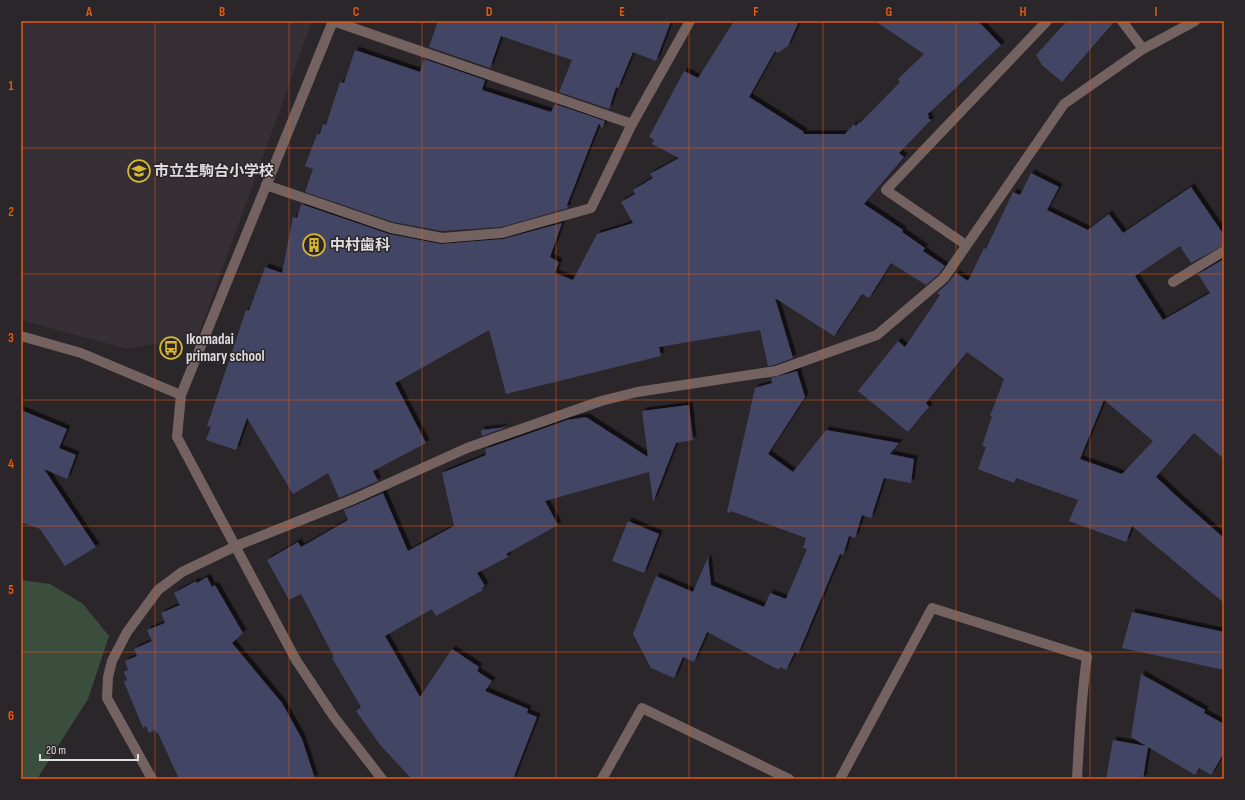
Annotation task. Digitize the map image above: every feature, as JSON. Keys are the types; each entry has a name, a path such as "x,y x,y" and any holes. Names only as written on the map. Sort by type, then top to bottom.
{"street":[{"path":"382,779 334,717 296,660 177,437 182,395 333,21 632,124"},
{"path":"266,185 390,228 442,238 502,233 591,208 632,124 690,21"},
{"path":"966,245 886,190 1046,21"},
{"path":"1122,21 1144,49"},
{"path":"152,779 107,698 108,677 112,661 127,632 158,590 182,572 236,546 354,499 467,448 601,401 638,392 776,371 877,335 944,278 1064,104 1144,49 1195,21"},
{"path":"1173,282 1224,251"},
{"path":"21,336 81,353 182,395"},
{"path":"840,779 932,608 1087,657 1082,687 1077,779"},
{"path":"602,779 642,708 789,779"}],"shaded area":[{"name":"市立生駒台小学校","path":"21,21 312,21 198,336 127,349 21,320"}],"green space":[{"path":"21,580 50,584 83,604 109,636 88,699 37,779 21,779"}],"building":[{"path":"438,21 671,21 656,61 633,52 618,88 616,87 609,109 559,92 572,60 501,36 490,68 429,47"},
{"path":"734,21 799,21 788,46 778,53 775,51 749,97 804,132 803,134 845,134 854,124 856,126 859,122 860,123 900,82 898,79 924,54 875,21 978,21 1001,45 927,115 931,120 899,153 904,157 864,204 903,230 902,232 925,248 923,251 945,266 939,274 926,285 891,263 869,298 862,294 834,336 775,298 793,358 774,365 768,366 760,330 659,347 661,356 506,394 489,330 395,383 426,443 373,471 378,481 339,498 328,473 293,494 247,418 236,450 206,440 211,427 207,426 246,310 249,311 265,267 282,273 293,217 297,218 301,204 389,234 441,244 503,239 562,223 550,257 559,262 555,273 573,280 597,234 633,223 621,202 635,194 633,190 653,178 650,174 679,158 652,144 654,140 649,137 684,71 698,78"},
{"path":"1067,21 1115,21 1062,82 1042,65 1036,55"},
{"path":"355,50 420,72 424,59 485,80 482,90 551,112 555,104 605,121 602,129 599,123 567,205 568,208 501,227 442,231 393,222 305,192 313,169 305,166 317,134 320,134 323,124 326,125 340,82 344,83"},
{"path":"1031,173 1059,187 1047,210 1088,230 1109,214 1123,233 1191,187 1224,235 1224,245 1191,263 1180,246 1135,276 1163,320 1210,293 1198,274 1224,259 1224,459 1194,433 1156,477 1224,538 1224,603 1132,526 1126,542 1069,521 1078,500 1016,478 1014,483 978,469 986,447 982,446 992,416 990,416 1004,379 967,352 926,403 929,407 908,432 858,391 898,341 905,347 940,295 937,293 956,273 968,281 984,248 986,249 1013,192 1020,195","holes":["1104,400 1153,441 1122,474 1080,459"]},
{"path":"797,371 805,397 768,454 793,472 826,430 899,443 890,454 914,459 911,483 884,478 871,518 862,515 855,538 849,536 843,555 840,554 798,654 795,652 786,670 780,667 779,670 707,632 694,662 683,657 674,678 651,668 633,634 656,576 693,592 708,557 711,585 764,607 770,593 786,599 807,549 803,548 806,538 731,511 730,513 727,512 755,388 772,383 771,378"},
{"path":"689,405 693,440 676,443 653,502 649,472 545,501 558,525 506,554 508,557 477,573 485,586 482,588 483,590 436,616 432,609 385,636 420,697 452,649 479,667 477,671 492,681 485,691 528,709 527,713 537,717 513,779 412,779 381,746 356,711 361,707 332,658 334,657 301,594 289,600 267,560 298,542 301,547 348,520 344,510 383,493 408,551 454,526 442,473 486,455 485,449 567,420 586,417 648,457 642,411"},
{"path":"21,410 67,429 59,448 76,455 67,479 44,469 96,547 65,566 40,529 21,522"},
{"path":"507,427 482,436 481,430"},
{"path":"628,521 659,534 644,573 612,561"},
{"path":"207,577 212,587 215,585 243,633 232,643 282,703 302,739 315,779 179,779 158,733 156,733 155,730 149,733 146,726 143,728 124,682 127,680 124,672 128,670 125,661 137,656 134,649 152,641 147,630 165,623 161,613 180,605 174,593"},
{"path":"1132,612 1224,632 1224,670 1122,648"},
{"path":"1141,674 1205,710 1204,713 1224,724 1224,753 1211,775 1199,768 1195,775 1148,747 1143,779 1106,779 1113,740 1146,746 1131,737"}],"place":[{"name":"市立生駒台小学校","path":"139,171"},
{"name":"中村歯科","path":"314,245"},
{"name":"Ikomadai primary school","path":"171,348"}]}
